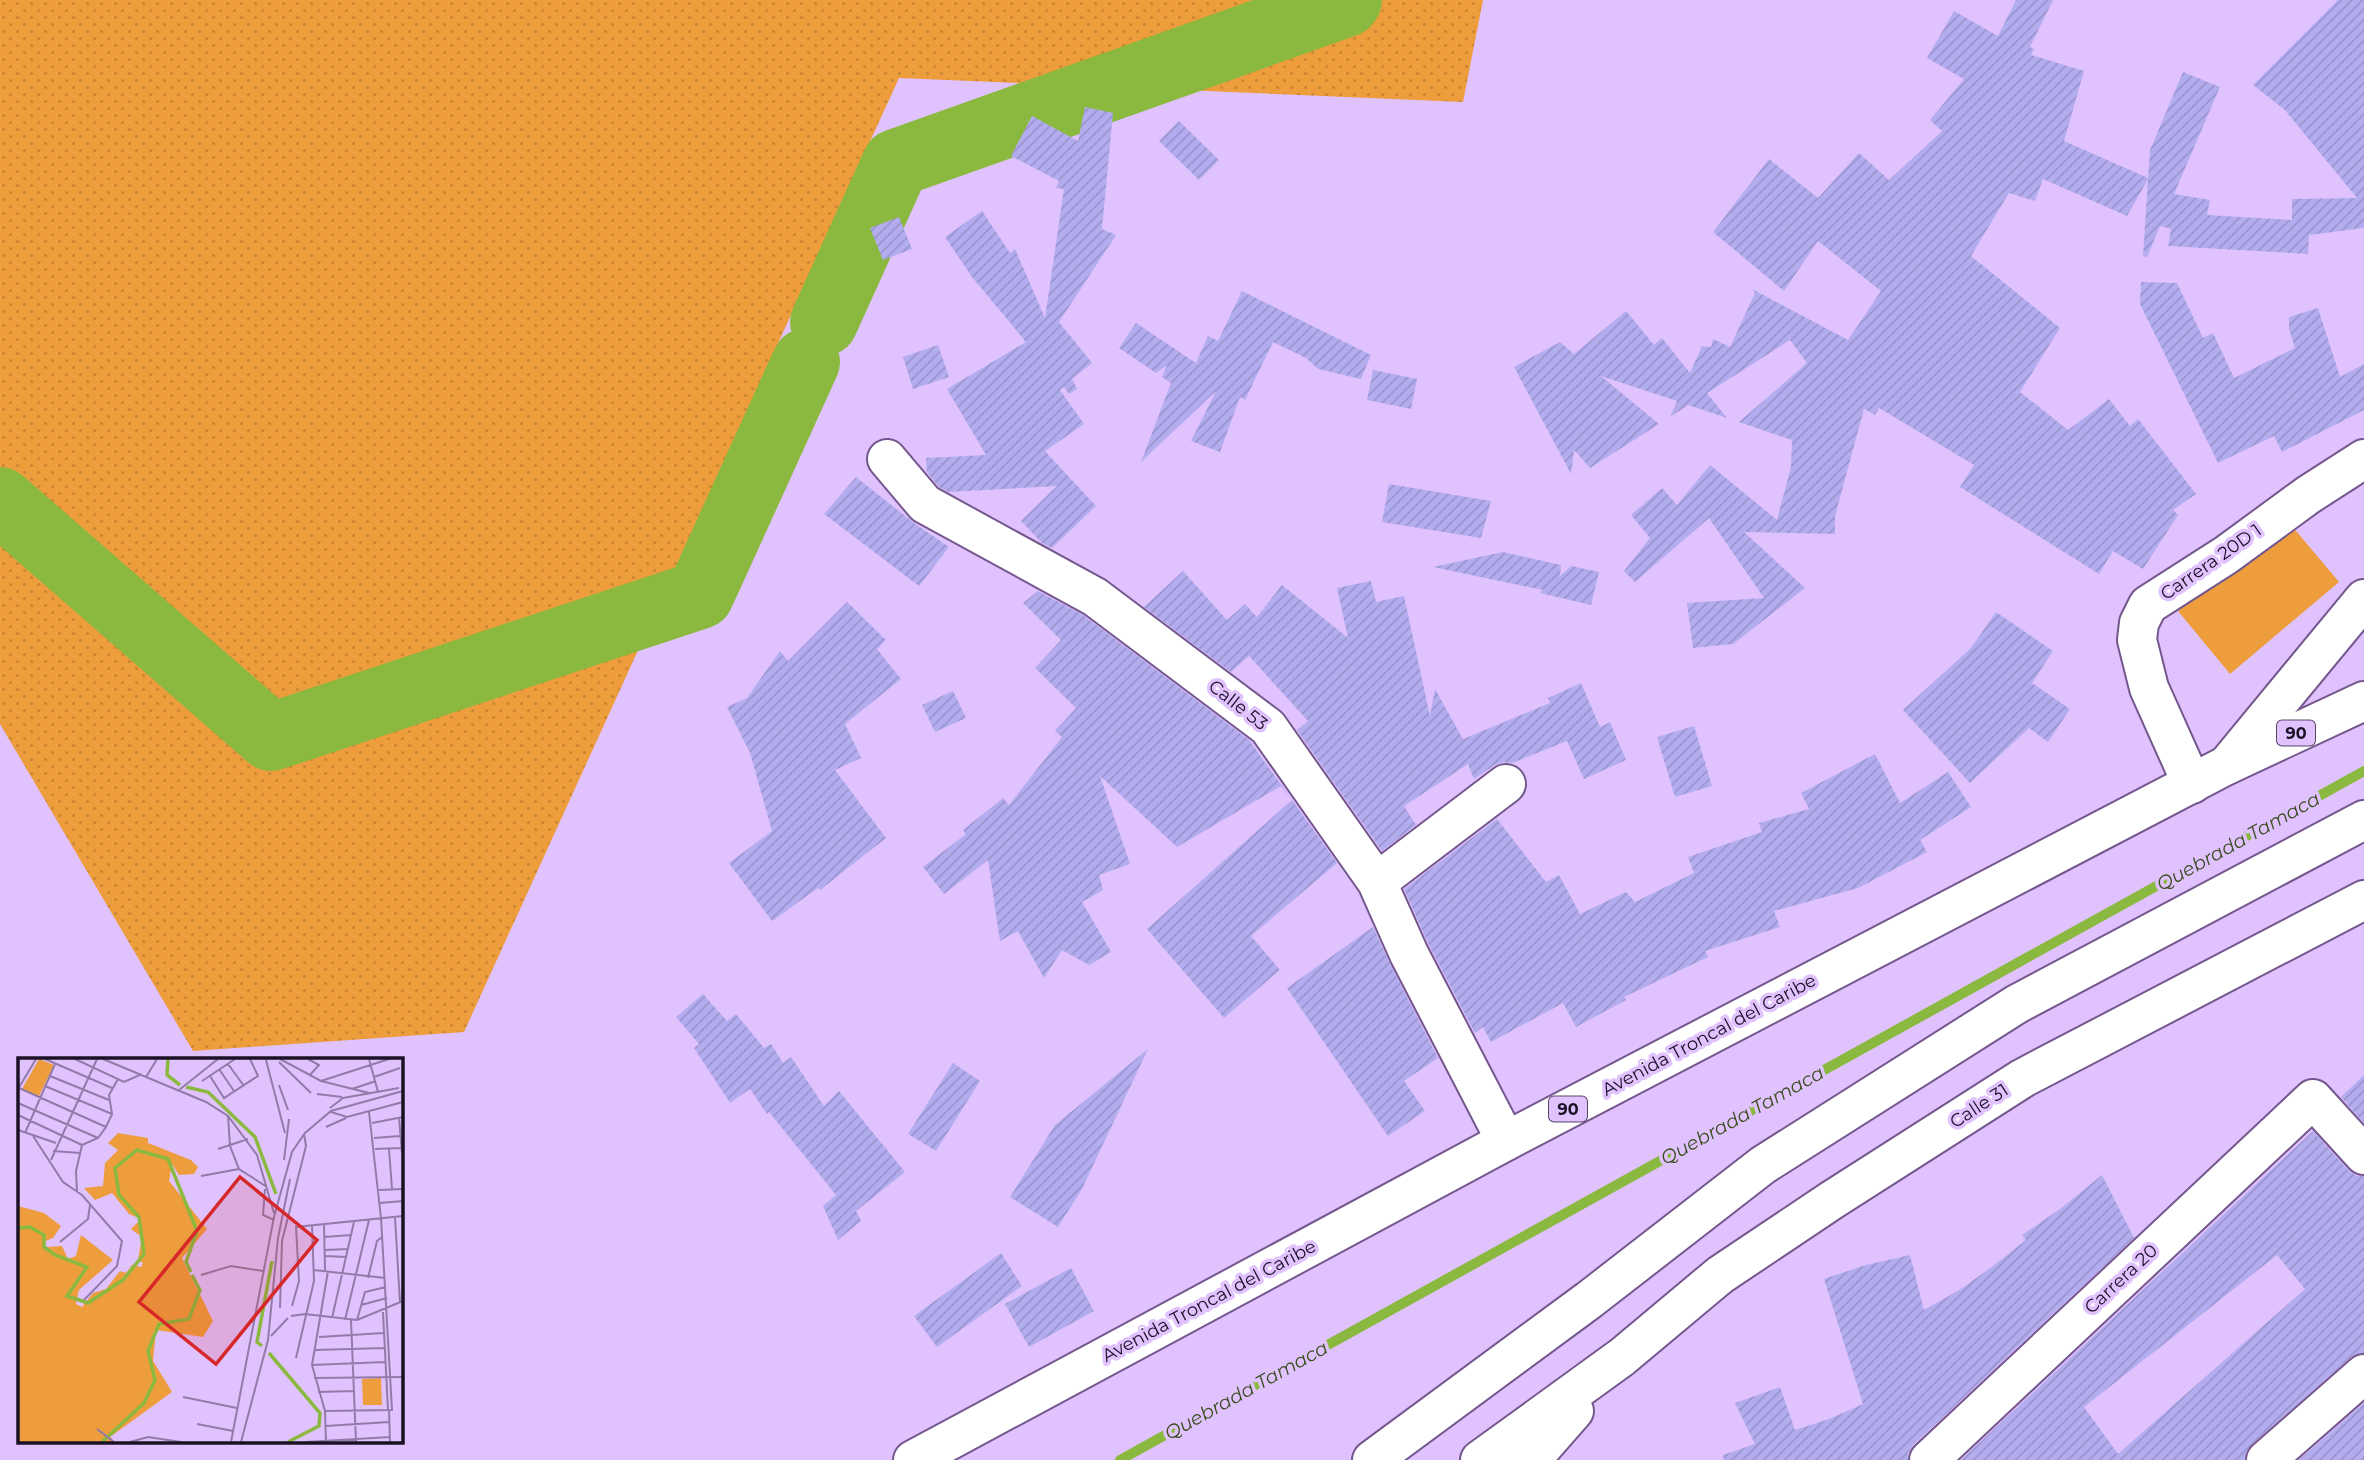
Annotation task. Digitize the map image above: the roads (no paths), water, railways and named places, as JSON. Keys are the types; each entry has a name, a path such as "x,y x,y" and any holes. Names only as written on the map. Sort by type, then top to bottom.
{"main road":[{"name":"Calle 53","path":"887,459 925,504 1094,597 1268,727 1377,882 1409,954 1506,1142"},
{"name":"Carrera 20D 1","path":"2192,784 2149,688 2137,640 2139,624 2148,605 2226,555 2308,495 2364,459"},
{"path":"2227,765 2364,599"},
{"path":"2227,765 2364,683"},
{"name":"Avenida Troncal del Caribe","path":"912,1460 1506,1142 2227,765 2364,701"},
{"path":"1377,882 1506,784"},
{"path":"1372,1460 1589,1300 1763,1165 2017,1004 2364,820"},
{"name":"Calle 31","path":"1622,1357 1720,1275 2023,1078 2364,900"},
{"name":"Carrera 20","path":"1929,1460 2313,1099 2364,1156"},
{"path":"1480,1460 1622,1357"},
{"path":"1531,1460 1622,1357"},
{"path":"2266,1460 2364,1374"}],"waterway":[{"path":"824,322 896,163 1346,3 1348,0"},
{"path":"0,501 271,737 700,595 806,362"},
{"name":"Quebrada Tamaca","path":"1120,1460 2364,771"}]}
